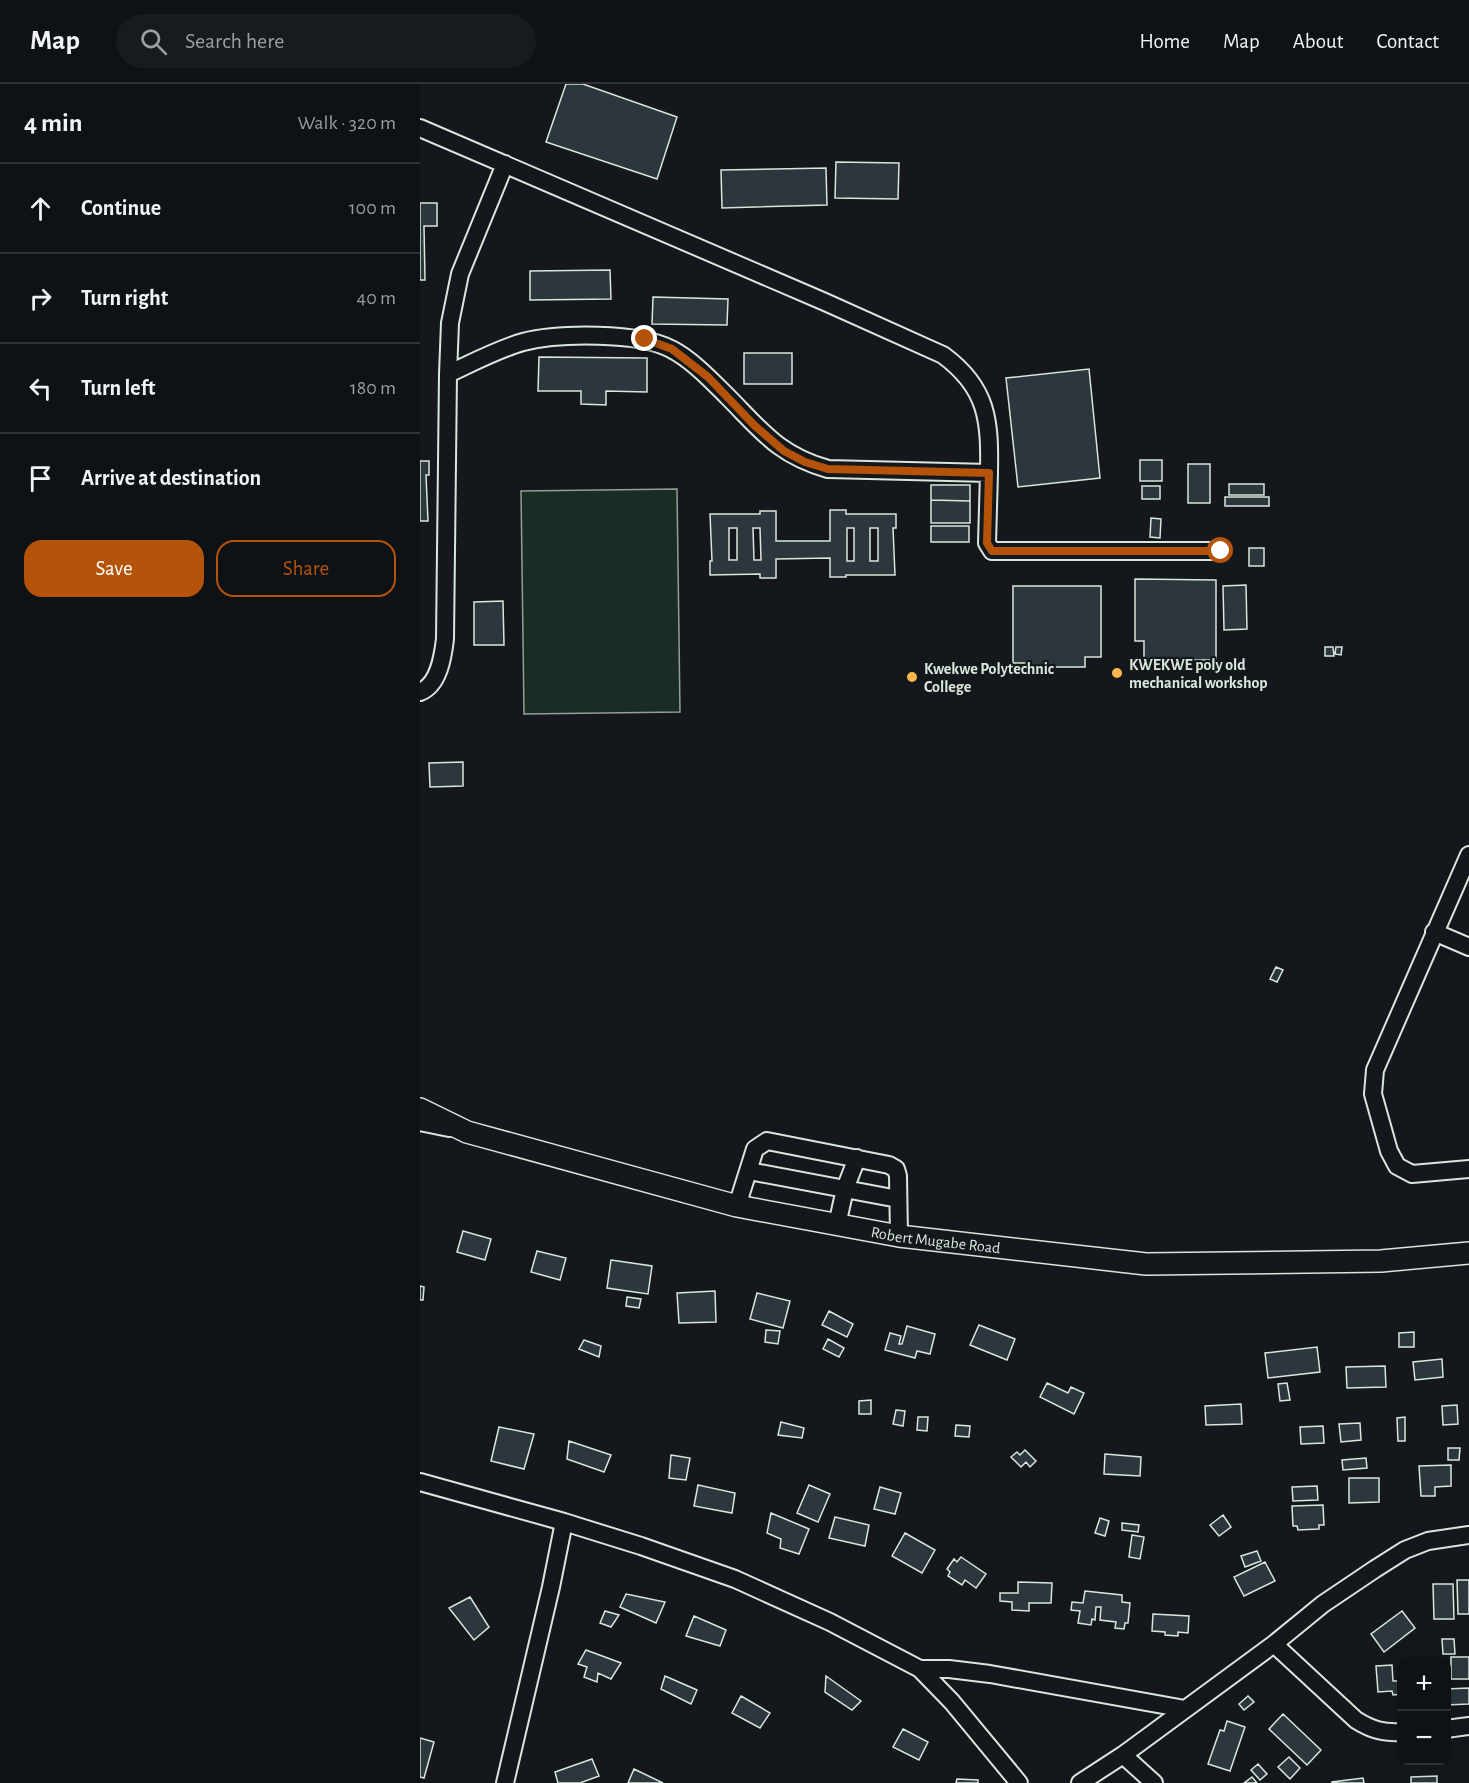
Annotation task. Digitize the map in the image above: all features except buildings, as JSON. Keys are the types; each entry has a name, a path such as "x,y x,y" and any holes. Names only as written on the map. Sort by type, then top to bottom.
{"main road":[{"name":"Robert Mugabe Road","path":"420,1109 467,1132 737,1206 900,1236 1146,1264 1382,1261 1469,1253"}],"street":[{"path":"420,128 825,302 943,355 959,366 975,388 984,408 990,432 987,543 992,551 1221,551"},
{"path":"420,692 424,691 436,676 443,659 445,639 450,323 460,274 505,164"},
{"path":"448,374 523,342 604,335 645,339 672,349 708,377 755,426 784,451 805,462 828,469 989,473"},
{"path":"1469,855 1375,1070 1373,1094 1389,1151 1397,1166 1412,1174 1469,1169"},
{"path":"1434,932 1469,947"},
{"path":"420,1122 467,1132"},
{"path":"737,1206 755,1149 766,1141 857,1158 889,1165 896,1169 900,1236"},
{"path":"837,1226 845,1189 857,1158"},
{"path":"749,1172 898,1199"},
{"path":"420,1482 642,1546 735,1580 830,1622 920,1669 1019,1783"},
{"path":"505,1783 549,1598 564,1522"},
{"path":"1080,1783 1123,1755 1274,1644 1323,1604 1405,1550 1428,1541 1469,1535"},
{"path":"1274,1644 1356,1720 1378,1731 1397,1732"},
{"path":"920,1669 949,1669 990,1674 1185,1709"},
{"path":"1451,1728 1469,1726"},
{"path":"1123,1755 1154,1783"}],"green space":[{"path":"677,489 680,712 524,714 521,491"}],"place":[{"name":"KWEKWE poly old mechanical workshop","path":"1117,673"},
{"name":"Kwekwe Polytechnic College","path":"912,677"}],"route":[{"path":"645,339 672,349 708,377 755,426 784,451 805,462 828,469 989,473 987,543 992,551 1221,551"}]}
